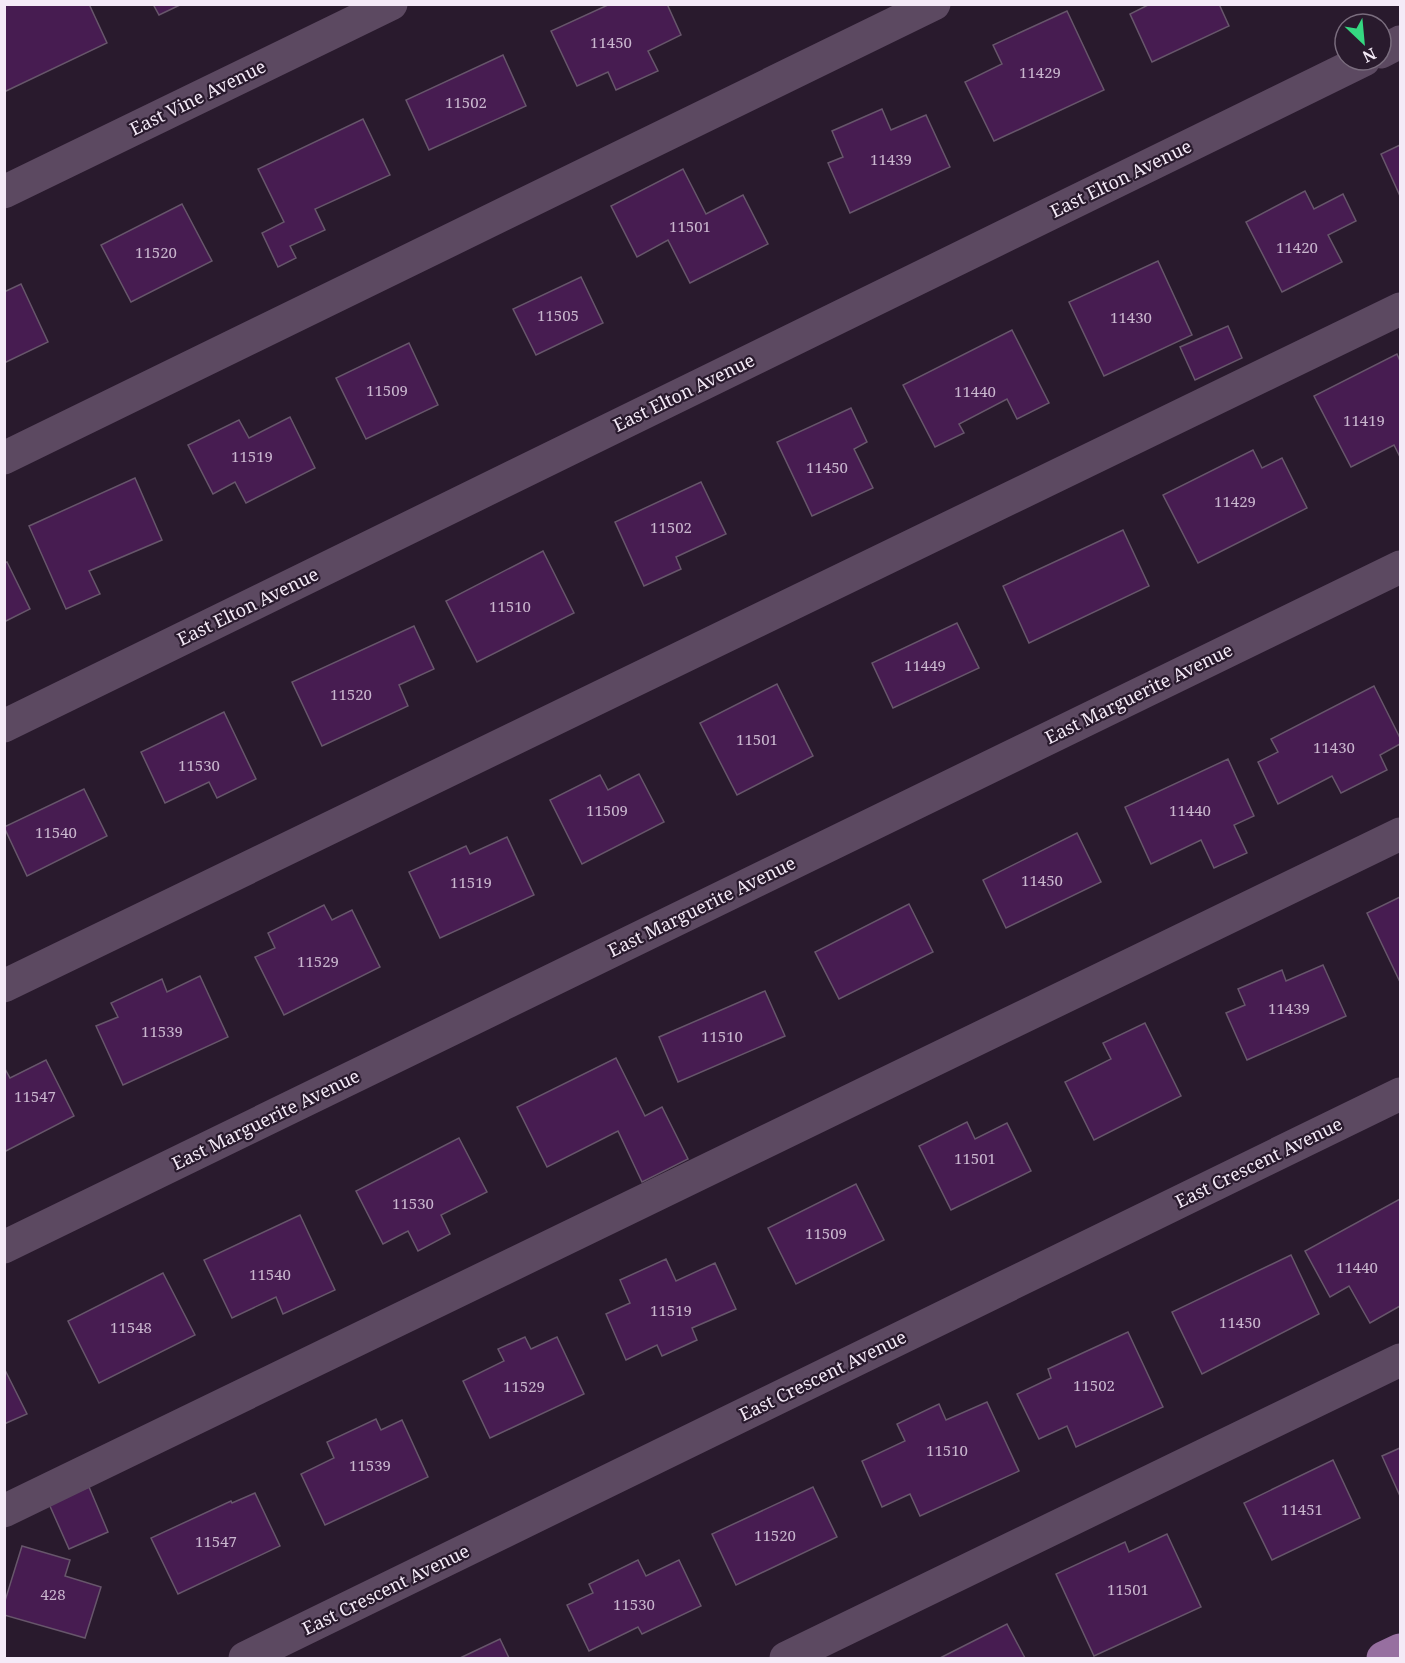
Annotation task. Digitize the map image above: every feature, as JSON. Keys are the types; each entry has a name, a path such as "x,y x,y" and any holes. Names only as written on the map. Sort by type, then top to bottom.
{"main road":[{"path":"1383,1659 1401,1650"}],"street":[{"name":"East Vine Avenue","path":"4,192 391,4"},
{"path":"4,458 934,4"},
{"name":"East Elton Avenue","path":"4,726 1339,72"},
{"path":"4,986 1401,309"},
{"name":"East Marguerite Avenue","path":"4,1247 1401,567"},
{"path":"4,1511 1401,834"},
{"name":"East Crescent Avenue","path":"245,1659 1401,1094"},
{"path":"786,1659 1401,1360"}],"building":[{"path":"4,4 89,4 107,43 4,92"},
{"path":"153,4 182,4 159,15"},
{"path":"610,4 667,4 681,35 648,51 658,71 616,90 608,72 577,86 551,31"},
{"path":"1150,4 1219,4 1229,26 1152,62 1130,14"},
{"path":"1067,11 1104,90 994,141 965,82 1002,64 993,45"},
{"path":"503,55 526,106 429,150 406,100"},
{"path":"882,109 891,130 926,115 950,167 850,213 828,163 843,157 832,131"},
{"path":"363,119 390,175 315,209 325,230 290,246 296,258 278,267 262,233 284,222 258,169"},
{"path":"1400,145 1400,196 1381,154"},
{"path":"683,169 706,214 743,195 768,244 690,283 668,240 637,257 611,206"},
{"path":"1305,191 1314,209 1343,194 1356,221 1328,235 1342,262 1282,292 1246,222"},
{"path":"182,204 212,261 131,302 101,245"},
{"path":"1158,261 1192,335 1104,376 1069,302"},
{"path":"581,277 603,323 536,355 513,309"},
{"path":"21,284 48,342 4,363 4,292"},
{"path":"1228,326 1242,358 1195,380 1180,347"},
{"path":"1012,330 1049,403 1017,419 1007,399 959,424 964,433 935,447 903,385"},
{"path":"409,343 438,405 366,439 336,378"},
{"path":"1397,354 1400,361 1400,457 1394,445 1351,467 1314,396"},
{"path":"851,408 867,442 854,449 873,488 812,516 777,442"},
{"path":"290,417 315,468 246,503 235,482 213,494 188,445 239,420 249,438"},
{"path":"1253,450 1262,468 1282,458 1307,508 1198,563 1163,495"},
{"path":"135,478 162,540 89,571 100,594 66,609 29,526"},
{"path":"701,482 726,534 676,557 681,569 644,586 615,522"},
{"path":"1123,530 1149,586 1029,643 1003,586"},
{"path":"543,551 574,613 477,662 446,601"},
{"path":"7,562 30,609 4,622 4,563"},
{"path":"957,623 979,668 893,708 872,663"},
{"path":"414,626 434,669 399,685 408,706 322,746 292,682"},
{"path":"777,684 813,756 737,795 700,723"},
{"path":"1374,686 1400,738 1400,744 1380,755 1387,770 1341,793 1332,776 1278,804 1258,762 1278,752 1271,739"},
{"path":"224,712 256,779 217,798 209,782 165,803 141,752"},
{"path":"1228,759 1254,816 1234,825 1247,853 1214,868 1201,840 1151,864 1125,807"},
{"path":"639,774 664,822 582,864 550,800 600,775 608,790"},
{"path":"84,789 107,836 27,876 4,827"},
{"path":"1077,833 1101,882 1006,928 983,880"},
{"path":"507,837 534,895 440,938 409,872 466,846 470,854"},
{"path":"1400,897 1400,982 1367,913"},
{"path":"909,904 933,952 839,999 815,952"},
{"path":"324,905 332,920 352,910 380,967 284,1015 255,957 275,948 268,933"},
{"path":"1323,965 1346,1016 1247,1060 1226,1013 1245,1005 1238,989 1282,970 1286,981"},
{"path":"200,976 228,1037 123,1085 96,1026 118,1017 111,1003 162,979 167,992"},
{"path":"765,991 785,1036 678,1082 659,1037"},
{"path":"1145,1023 1181,1096 1094,1140 1065,1082 1111,1059 1103,1043"},
{"path":"616,1058 645,1116 662,1107 688,1159 642,1182 618,1131 547,1167 517,1107"},
{"path":"46,1060 74,1116 4,1152 4,1067 10,1078"},
{"path":"967,1122 975,1139 1007,1123 1031,1171 951,1210 919,1146"},
{"path":"459,1138 487,1192 441,1215 450,1234 418,1251 408,1231 383,1244 356,1191"},
{"path":"856,1184 884,1240 796,1284 768,1228"},
{"path":"1400,1199 1400,1306 1370,1323 1349,1286 1330,1297 1305,1251"},
{"path":"300,1215 335,1290 283,1314 276,1297 232,1318 204,1260"},
{"path":"1291,1255 1319,1314 1202,1374 1172,1312"},
{"path":"666,1259 676,1281 715,1263 736,1309 692,1328 697,1340 662,1356 657,1345 626,1360 606,1314 630,1303 620,1280"},
{"path":"163,1273 195,1335 99,1383 68,1321"},
{"path":"1128,1332 1163,1407 1076,1447 1067,1426 1039,1439 1017,1394 1051,1378 1048,1369"},
{"path":"525,1337 531,1349 557,1337 584,1394 490,1438 463,1381 504,1361 498,1349"},
{"path":"4,1368 27,1414 4,1424"},
{"path":"987,1402 1019,1471 920,1516 910,1494 882,1507 862,1461 905,1441 897,1424 939,1404 946,1420"},
{"path":"376,1419 381,1430 402,1420 428,1477 325,1525 301,1474 334,1458 327,1442"},
{"path":"1400,1448 1400,1496 1382,1456"},
{"path":"1333,1460 1360,1518 1272,1560 1244,1503"},
{"path":"89,1487 108,1532 69,1549 49,1504"},
{"path":"813,1487 837,1537 736,1585 712,1534"},
{"path":"255,1493 280,1546 178,1594 151,1538 231,1501 232,1503"},
{"path":"1167,1534 1201,1607 1094,1656 1056,1574 1125,1542 1129,1552"},
{"path":"22,1546 70,1560 65,1576 101,1587 85,1638 4,1615 4,1604"},
{"path":"638,1560 646,1576 679,1560 701,1606 642,1634 638,1627 589,1651 567,1605 593,1593 589,1584"},
{"path":"1007,1624 1025,1658 940,1658"},
{"path":"500,1639 509,1658 460,1658"}]}
